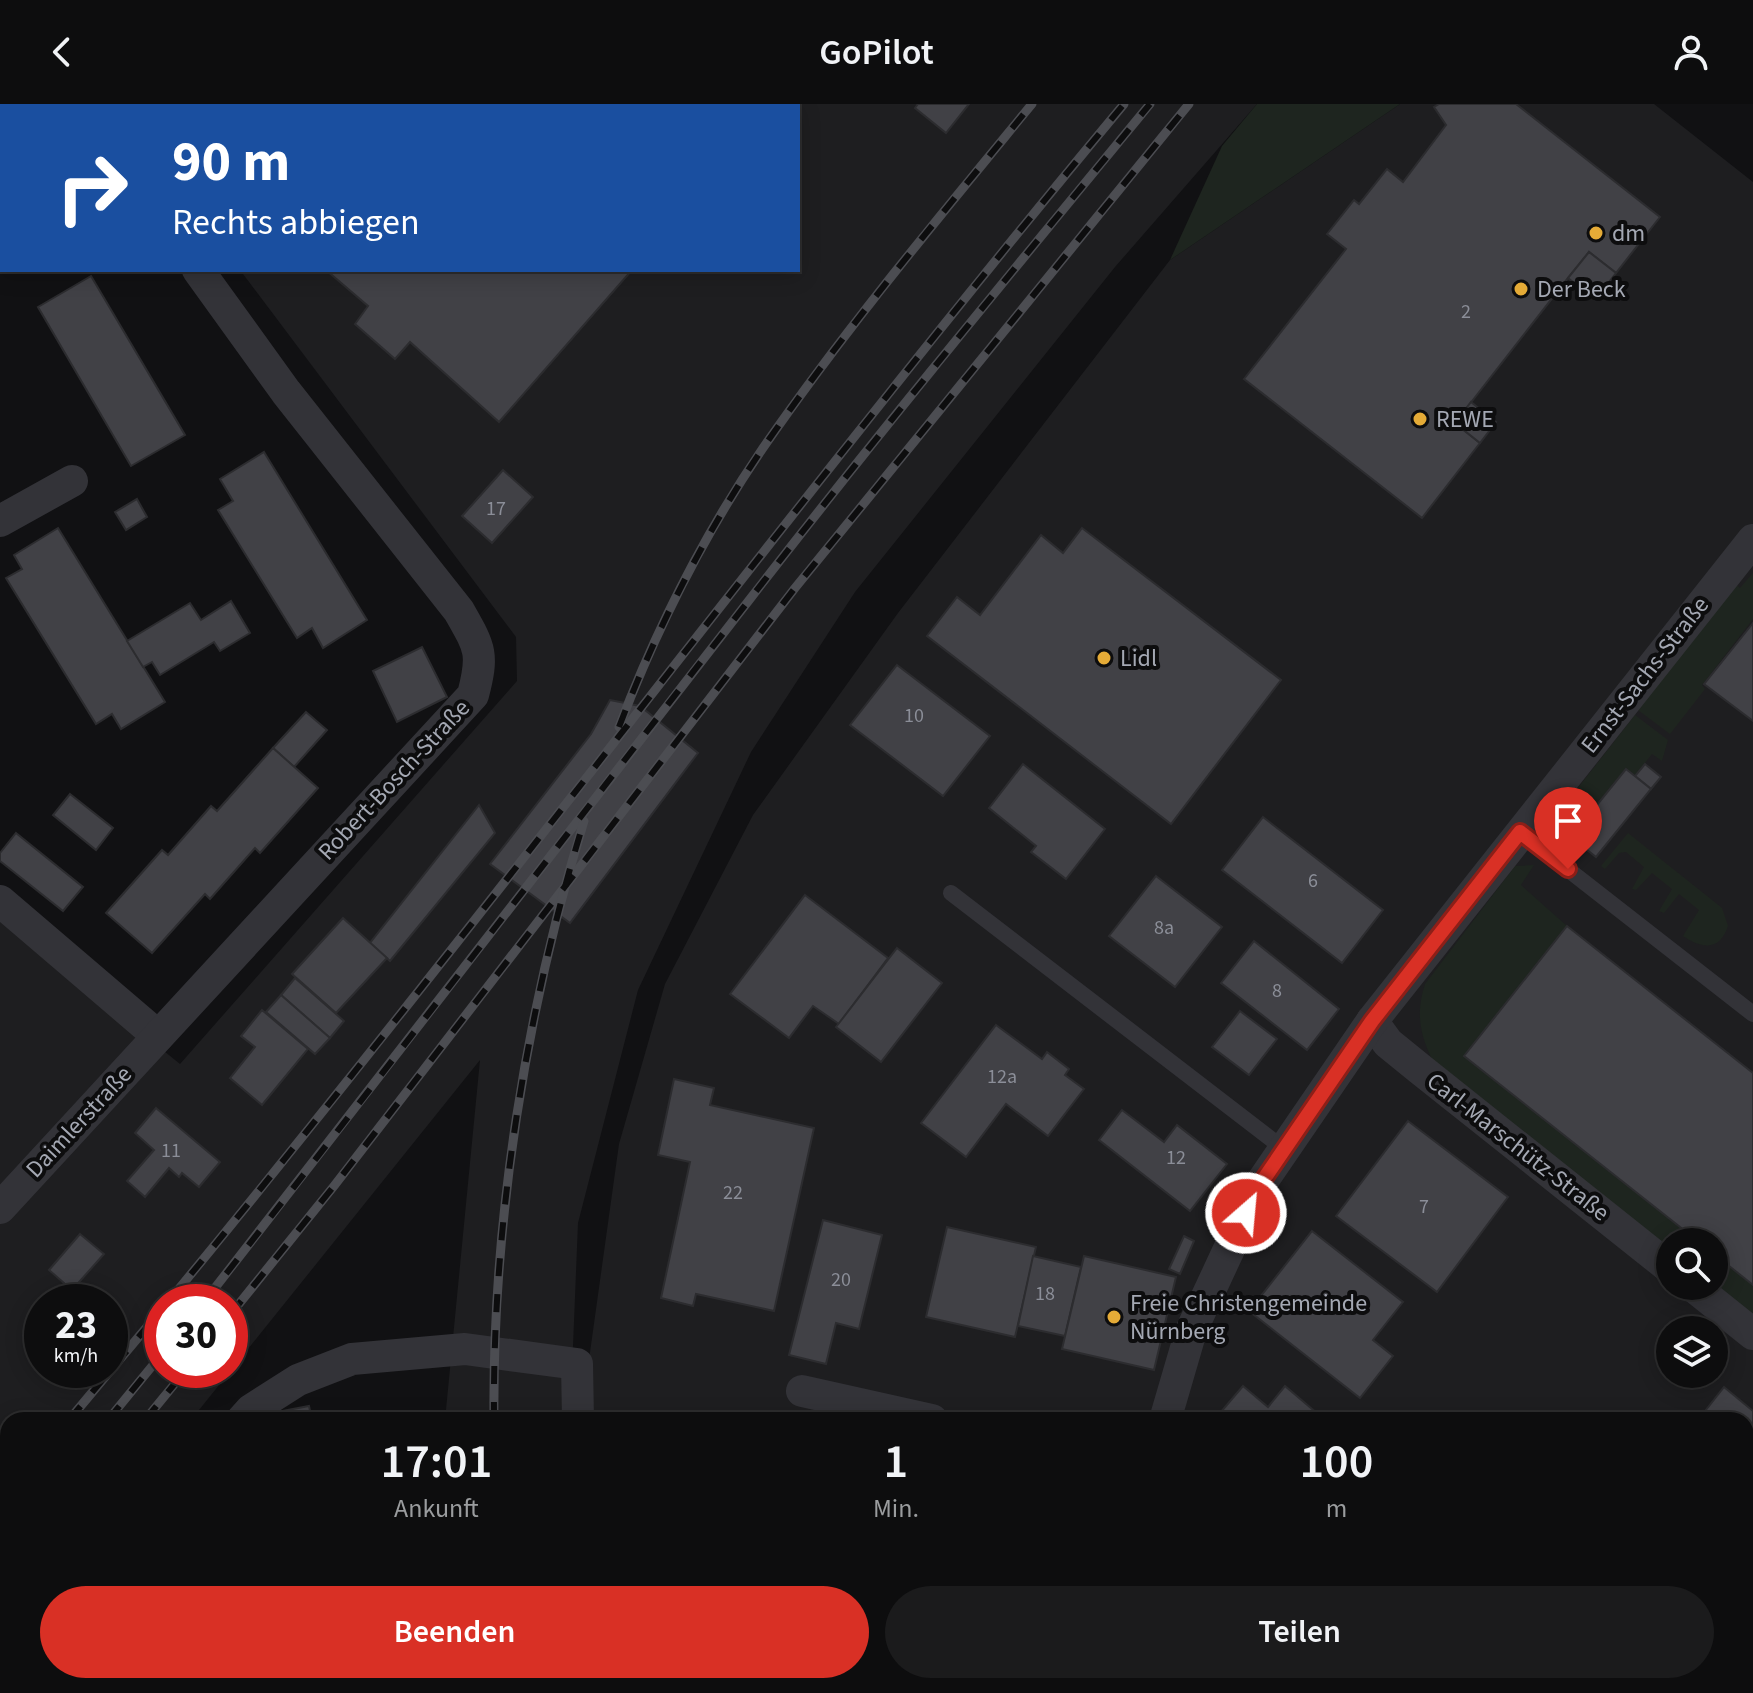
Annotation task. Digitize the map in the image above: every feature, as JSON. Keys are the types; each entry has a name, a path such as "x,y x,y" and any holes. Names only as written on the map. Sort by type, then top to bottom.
{"street":[{"name":"Robert-Bosch-Straße","path":"158,1036 473,695 481,665 478,643 459,611 286,392 199,272"},
{"path":"0,521 72,481"},
{"name":"Ernst-Sachs-Straße","path":"1167,1412 1191,1331 1257,1189 1372,1021 1753,540"},
{"path":"0,901 158,1036"},
{"name":"Carl-Marschütz-Straße","path":"1372,1021 1388,1043 1656,1257"},
{"name":"Daimlerstraße","path":"0,1208 158,1036"},
{"path":"1710,1300 1753,1334"},
{"path":"249,1412 298,1380 352,1359 465,1349 577,1364 578,1412"},
{"path":"802,1391 896,1412"}],"lane":[{"path":"1520,832 1753,1014"},
{"path":"951,893 1284,1149"}],"shaded area":[{"path":"800,104 1257,104 1115,267 855,592 751,752 638,990 578,1223 570,1412 446,1412 480,1060 248,1349 248,1284 144,1284 144,1388 217,1388 197,1412 0,1412 0,918 180,1064 517,681 516,637 242,272 800,272"},
{"path":"1257,104 1400,104 1170,260 1222,146"},
{"path":"1400,104 1654,104 1753,182 1753,1412 585,1412 586,1381 619,1144 665,984 753,815 898,613 1170,260"},
{"path":"1753,573 1753,619 1702,685 1705,689 1670,734 1638,710 1735,584 1740,588"},
{"path":"1635,715 1668,740 1662,761 1652,754 1635,775 1626,768 1593,808 1574,793"},
{"path":"1628,833 1722,908 1728,926 1720,940 1715,944 1703,945 1683,936 1699,910 1679,894 1664,913 1659,911 1672,889 1652,873 1636,890 1632,889 1644,867 1626,852 1619,853 1605,869 1601,866"},
{"path":"1534,865 1521,885 1567,926 1464,1056 1681,1228 1656,1228 1656,1238 1432,1059 1422,1031 1420,1013 1425,984 1515,866"},
{"path":"1728,1265 1753,1285 1753,1314 1728,1294"}],"building":[{"path":"918,104 969,104 946,133 915,108"},
{"path":"1439,104 1516,104 1660,217 1616,273 1589,252 1568,278 1455,423 1480,443 1422,518 1244,379 1346,249 1327,234 1354,200 1359,204 1387,169 1403,182 1446,125 1434,107"},
{"path":"1589,252 1616,273 1595,300 1568,278"},
{"path":"328,272 630,272 499,422 410,342 395,359 355,324 368,306"},
{"path":"91,276 185,435 131,466 38,307"},
{"path":"1471,402 1496,422 1480,443 1455,423"},
{"path":"264,452 367,620 323,648 312,628 297,638 218,510 233,501 220,479"},
{"path":"503,470 533,497 492,543 462,516"},
{"path":"137,499 147,517 126,530 115,512"},
{"path":"58,528 165,702 121,729 112,714 96,724 6,578 22,569 14,555"},
{"name":"Lidl","path":"1082,528 1281,680 1171,824 927,636 957,597 980,615 1041,535 1063,553"},
{"path":"231,601 250,633 220,651 214,642 160,675 152,662 143,667 127,641 190,603 201,620"},
{"path":"1753,623 1753,721 1704,684"},
{"path":"422,647 447,697 397,722 373,671"},
{"path":"897,665 990,736 943,796 850,725"},
{"path":"610,700 640,706 698,753 570,923 490,864 591,734"},
{"path":"306,712 327,730 294,767 273,748"},
{"path":"273,748 318,788 260,853 255,848 210,899 205,894 152,953 106,913 162,850 168,855 211,806 217,811"},
{"path":"1023,764 1105,829 1066,879 1031,852 1036,846 989,808"},
{"path":"1645,764 1661,777 1651,789 1635,776"},
{"path":"1626,769 1651,789 1596,857 1571,837"},
{"path":"70,794 113,828 96,850 53,815"},
{"path":"479,805 495,833 390,961 370,943"},
{"path":"1263,817 1383,910 1342,963 1222,870"},
{"path":"16,833 83,887 63,911 0,861 0,853"},
{"path":"1156,876 1222,927 1175,987 1109,936"},
{"path":"805,895 888,958 839,1024 813,1006 789,1038 730,994"},
{"path":"343,918 387,958 336,1013 292,974"},
{"path":"1567,926 1753,1073 1753,1285 1728,1265 1728,1228 1681,1228 1464,1056"},
{"path":"1254,941 1339,1009 1307,1050 1221,983"},
{"path":"897,948 942,983 881,1062 836,1027"},
{"path":"295,978 344,1021 330,1038 281,995"},
{"path":"281,995 330,1038 315,1054 266,1012"},
{"path":"262,1010 308,1049 262,1105 230,1078 255,1047 241,1036"},
{"path":"1240,1011 1277,1039 1249,1075 1212,1047"},
{"path":"996,1025 1042,1059 1047,1052 1069,1069 1065,1075 1084,1089 1048,1136 1006,1104 966,1157 921,1123"},
{"path":"674,1079 714,1088 710,1105 814,1128 774,1311 696,1294 693,1306 661,1298 690,1162 658,1155"},
{"path":"156,1108 220,1162 199,1187 182,1173 179,1177 169,1168 145,1197 127,1181 154,1150 135,1133"},
{"path":"1122,1110 1164,1142 1177,1125 1227,1164 1190,1211 1099,1140"},
{"path":"1408,1121 1508,1197 1437,1292 1336,1216"},
{"path":"823,1220 882,1235 859,1329 836,1323 826,1364 789,1355"},
{"path":"947,1227 1036,1247 1015,1337 926,1317"},
{"path":"1312,1231 1403,1302 1373,1340 1393,1356 1360,1398 1249,1311"},
{"path":"80,1234 104,1254 77,1284 65,1284 49,1270"},
{"path":"1184,1236 1194,1241 1180,1274 1169,1269"},
{"path":"1033,1256 1081,1267 1065,1336 1018,1326"},
{"path":"1084,1256 1176,1277 1154,1370 1062,1349"},
{"path":"1243,1386 1268,1407 1285,1386 1316,1412 1221,1412"},
{"path":"1725,1388 1753,1412 1704,1412"},
{"path":"309,1406 310,1412 277,1412"}],"railway":[{"path":"619,727 683,583 721,514 763,448 860,316 1032,104"},
{"path":"183,1284 408,1004 882,402 1124,104"},
{"path":"218,1284 799,536 1150,104"},
{"path":"248,1293 334,1186 795,588 1189,104"},
{"path":"494,1412 499,1269 516,1117 545,966 584,821"},
{"path":"76,1412 144,1330"},
{"path":"115,1412 144,1376"},
{"path":"152,1412 171,1388"}],"place":[{"name":"dm","path":"1596,233"},
{"name":"Der Beck","path":"1521,289"},
{"name":"REWE","path":"1420,419"},
{"name":"Lidl","path":"1104,658"},
{"name":"Freie Christengemeinde Nürnberg","path":"1114,1317"}],"route":[{"path":"1246,1213 1257,1189 1372,1021 1520,832 1568,869"}]}
